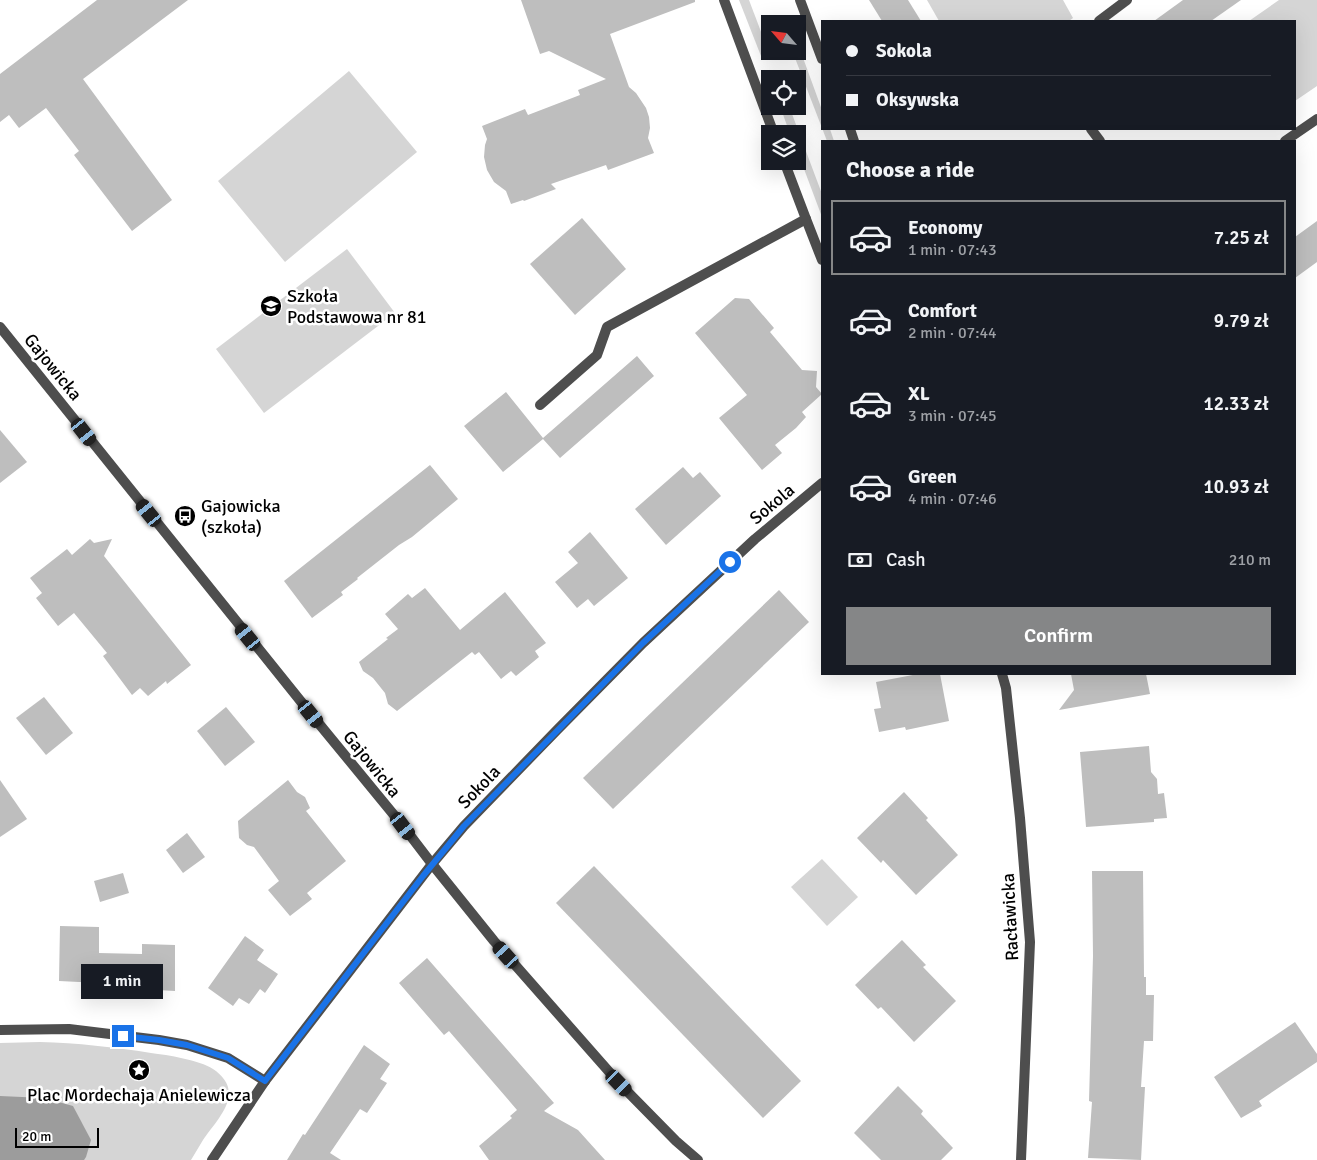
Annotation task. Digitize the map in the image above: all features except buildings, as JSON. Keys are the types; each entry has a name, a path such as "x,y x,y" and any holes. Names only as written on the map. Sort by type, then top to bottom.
{"street":[{"path":"724,0 771,125"},
{"path":"800,0 821,56"},
{"path":"1099,20 1127,0"},
{"path":"1286,140 1317,118"},
{"path":"787,170 821,257"},
{"path":"540,405 597,354 607,327 806,219"},
{"name":"Gajowicka","path":"0,327 494,941 619,1083 676,1142 698,1160"},
{"name":"Sokola","path":"212,1160 265,1081 432,864 464,826 643,643 755,539 821,484"},
{"name":"Racławicka","path":"1002,675 1006,688 1020,818 1030,942 1021,1160"},
{"path":"0,1030 69,1029 187,1045 228,1058 265,1081"}],"shaded area":[{"path":"739,0 749,0 761,32 761,56"},
{"path":"927,0 1063,0 1073,18 1070,20 938,20"},
{"path":"1279,0 1317,0 1317,86 1296,100 1296,20 1250,20"},
{"path":"796,60 804,60 821,107 821,125 806,87 806,70 800,70"},
{"path":"349,71 417,152 285,262 218,181"},
{"path":"783,115 792,115 796,125 787,125"},
{"path":"822,130 830,130 834,140 827,140"},
{"path":"806,151 821,191 821,214 804,170 806,170"},
{"path":"347,249 395,313 264,413 216,349"},
{"path":"822,859 858,897 827,926 791,887"},
{"name":"Plac Mordechaja Anielewicza","path":"0,1043 82,1044 123,1049 200,1063 213,1069 224,1080 229,1090 228,1100 223,1112 191,1160 0,1160"},
{"path":"0,1096 44,1098 73,1106 91,1140 84,1160 0,1160"}],"place":[{"name":"Szkoła Podstawowa nr 81","path":"271,306"},
{"name":"Gajowicka (szkoła)","path":"185,516"},
{"name":"Plac Mordechaja Anielewicza","path":"139,1070"}],"route":[{"path":"123,1036 187,1045 228,1058 265,1081 432,864 464,826 643,643 730,562"}]}
